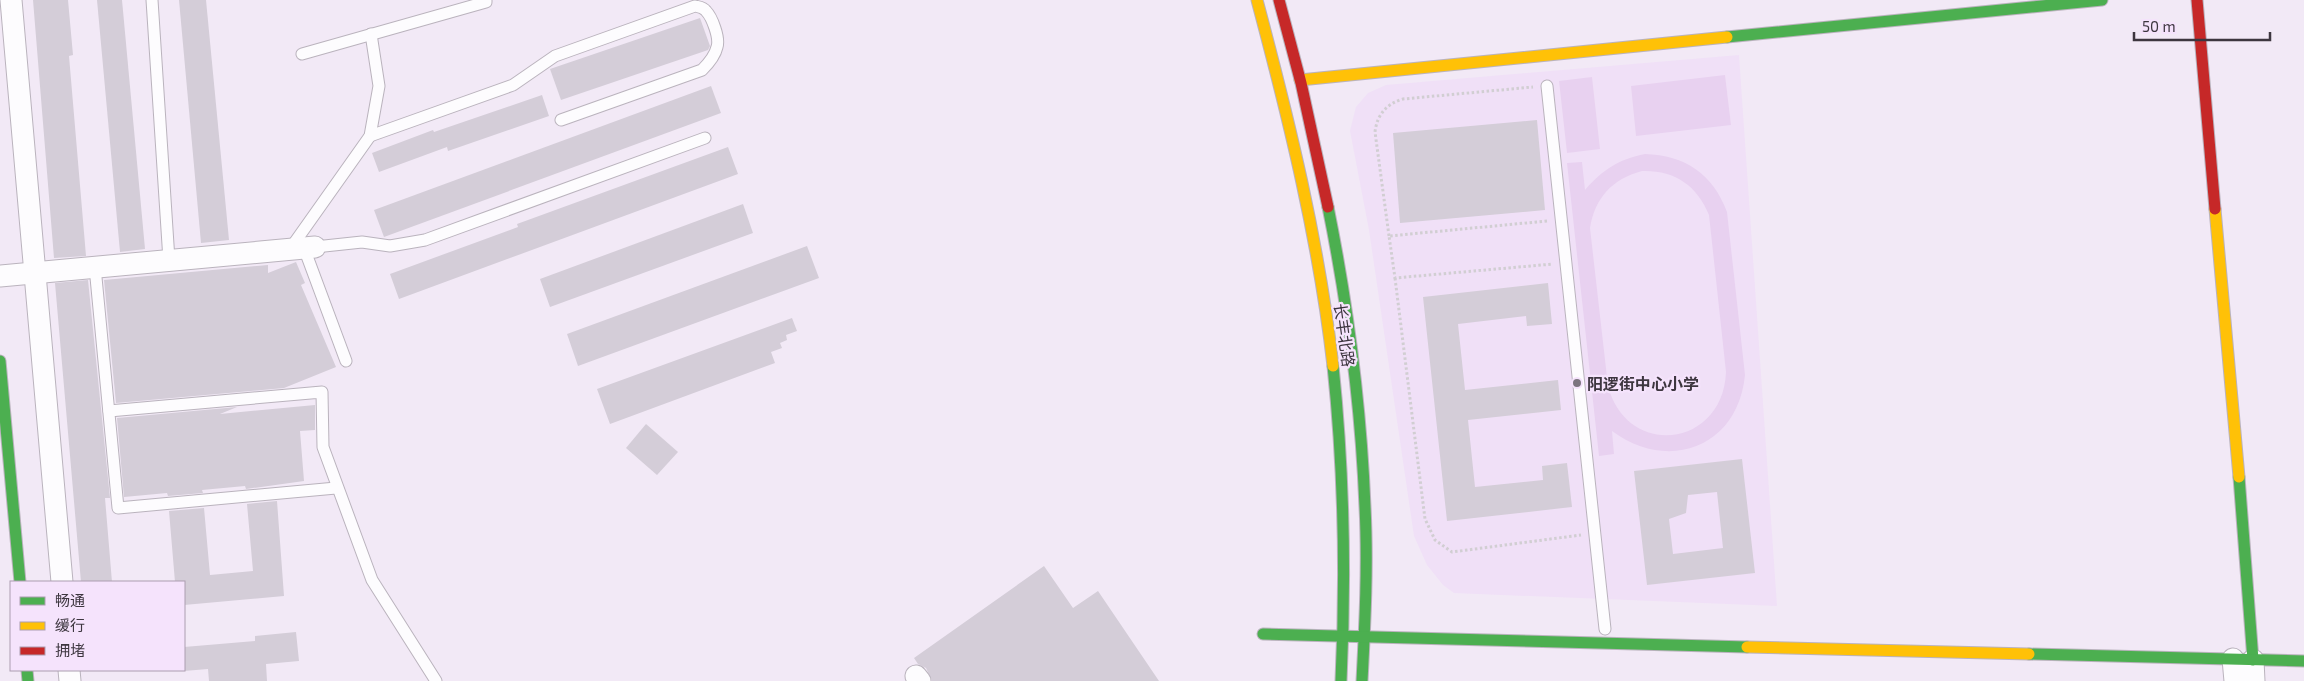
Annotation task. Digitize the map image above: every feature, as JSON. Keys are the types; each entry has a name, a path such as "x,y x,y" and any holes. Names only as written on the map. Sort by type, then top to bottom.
{"street":[{"path":"11,0 62,581"},
{"name":"长丰北路","path":"1257,0 1274,60 1304,183 1327,318 1342,465 1345,531 1340,622 1344,636 1341,681"},
{"name":"长丰北路","path":"1279,0 1300,80 1336,242 1356,390 1363,464 1370,623 1364,637 1362,681"},
{"path":"1300,80 2102,0"},
{"path":"2197,0 2237,455 2245,650 2254,681"},
{"path":"0,276 303,248"},
{"path":"0,361 20,581"},
{"path":"1340,622 1370,623"},
{"path":"1263,634 2245,650 2304,661"},
{"path":"2235,681 2245,650"}],"lane":[{"path":"152,0 169,260"},
{"path":"302,54 486,2 486,0"},
{"path":"370,136 513,85 555,56 695,6 704,8 718,41 713,56 702,70 561,120"},
{"path":"303,248 370,136 379,86 371,34"},
{"path":"1547,86 1605,629"},
{"path":"303,248 362,242 390,246 425,240 705,138"},
{"path":"303,248 346,361"},
{"path":"95,267 118,508 336,488"},
{"path":"109,412 322,392 323,447 336,488 372,580 436,681"}],"path":[{"path":"1547,86 1403,99 1396,101 1383,110 1375,132 1425,519 1435,540 1452,552 1594,533"},
{"path":"1389,236 1560,220"},
{"path":"1395,278 1565,263"}],"shaded area":[{"name":"阳逻街中心小学","path":"1739,55 1777,606 1454,593 1443,585 1427,565 1414,536 1369,230 1350,131 1356,107 1368,93 1386,85"},
{"path":"1725,75 1731,125 1636,136 1631,86"},
{"path":"1592,77 1600,149 1567,153 1559,81"},
{"path":"1645,154 1659,155 1685,163 1705,177 1721,199 1727,212 1745,375 1740,400 1729,420 1715,435 1697,446 1677,451 1656,450 1634,444 1612,431 1614,454 1599,456 1567,163 1582,162 1585,190 1612,166","holes":["1642,171 1654,171 1683,181 1698,195 1709,215 1726,372 1721,397 1709,417 1692,429 1673,435 1653,434 1634,425 1618,409 1608,386 1590,228 1596,208 1607,191 1622,179 1631,175"]}],"building":[{"path":"33,0 68,0 73,55 69,56 86,256 54,258"},
{"path":"97,0 122,0 145,249 120,252"},
{"path":"179,0 206,0 229,240 201,243"},
{"path":"700,18 710,46 708,50 561,100 550,69"},
{"path":"711,86 721,113 384,237 374,210"},
{"path":"542,95 549,116 448,151 447,147 379,172 372,153 433,130 434,132"},
{"path":"1537,120 1545,210 1400,223 1393,133"},
{"path":"728,147 738,174 399,299 390,274 518,227 517,224"},
{"path":"743,204 753,233 550,307 540,279"},
{"path":"807,246 819,278 578,366 567,334"},
{"path":"296,262 305,283 301,285 336,367 284,388 116,403 104,280 268,265 268,273"},
{"path":"88,280 110,498 105,498 112,581 81,581 55,283"},
{"path":"1548,283 1552,324 1527,326 1526,316 1458,324 1465,390 1558,380 1561,410 1468,420 1475,487 1543,480 1542,466 1567,463 1572,507 1447,521 1423,297"},
{"path":"792,318 797,331 786,335 787,340 780,343 782,348 771,352 775,363 610,424 597,389"},
{"path":"315,405 315,430 300,431 304,481 246,489 245,486 202,490 203,493 168,496 167,493 124,497 117,418 237,407 220,414"},
{"path":"646,424 678,452 657,475 626,448"},
{"path":"1742,459 1755,573 1647,585 1634,471","holes":["1717,492 1723,548 1673,554 1669,519 1686,513 1688,495"]},
{"path":"277,501 284,596 185,605 185,581 175,581 169,511 204,508 210,575 253,571 247,504"},
{"path":"1044,566 1073,608 1098,591 1159,681 932,681 926,668 918,664 914,658"},
{"path":"296,632 299,661 266,664 267,681 209,681 208,669 185,671 185,647 255,641 255,636"}],"traffic: fast":[{"path":"1727,37 2102,0"},
{"path":"1328,207 1342,281 1357,394 1363,469 1366,572 1362,681"},
{"path":"0,361 20,581"},
{"path":"1333,366 1340,445 1343,523 1341,681"},
{"path":"2239,477 2253,660"},
{"path":"1263,634 1747,647"},
{"path":"2029,654 2304,661"},
{"path":"27,671 28,681"}],"traffic: slow":[{"path":"1257,0 1302,182 1320,273 1333,366"},
{"path":"1300,80 1727,37"},
{"path":"2215,209 2239,477"},
{"path":"1747,647 2029,654"}],"traffic: jam":[{"path":"1279,0 1301,83 1328,207"},
{"path":"2197,0 2215,209"}],"place":[{"name":"阳逻街中心小学","path":"1577,383"}]}
